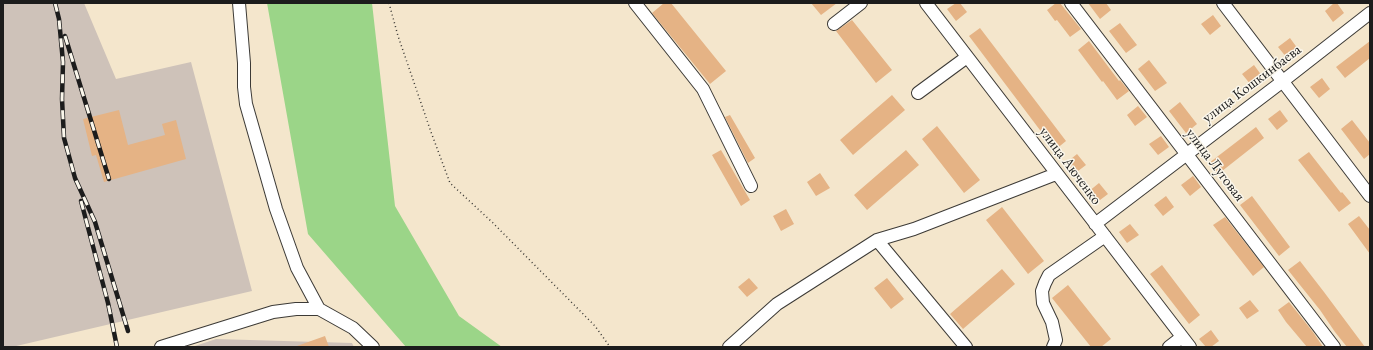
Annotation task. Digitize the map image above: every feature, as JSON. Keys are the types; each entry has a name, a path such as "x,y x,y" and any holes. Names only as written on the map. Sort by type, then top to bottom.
{"street":[{"path":"239,3 246,104 276,209 297,268 319,309"},
{"path":"634,3 703,89 751,186"},
{"path":"834,24 861,3"},
{"name":"улица Аюченко","path":"926,3 1190,347"},
{"name":"улица Луговая","path":"1071,3 1334,347"},
{"path":"1223,3 1370,196"},
{"name":"улица Кошкинбаева","path":"1095,224 1370,13"},
{"path":"918,92 967,57"},
{"path":"729,347 777,304 877,240 914,229 1056,174"},
{"path":"1053,347 1056,340 1052,322 1043,303 1042,291 1045,283 1049,276 1105,236"},
{"path":"877,240 966,347"},
{"path":"161,347 273,312 296,309 319,309 353,328 373,347"},
{"path":"1169,347 1182,337"}],"path":[{"path":"389,3 398,36 430,132 450,183 492,222 596,326 610,347"}],"shaded area":[{"path":"3,3 84,3 116,79 191,62 252,291 12,347 3,347"},
{"path":"216,339 352,343 354,347 192,347"}],"green space":[{"path":"267,3 372,3 395,206 459,316 502,347 406,347 308,234"}],"building":[{"path":"664,3 671,3 726,71 710,84 652,13"},
{"path":"811,3 837,3 821,15"},
{"path":"956,3 960,3 967,12 956,21 947,9"},
{"path":"1056,3 1060,3 1081,29 1070,37 1047,10"},
{"path":"1088,3 1106,3 1111,10 1100,19"},
{"path":"1334,3 1337,3 1344,13 1333,22 1325,11"},
{"path":"1213,15 1221,26 1210,35 1201,24"},
{"path":"852,20 892,70 876,83 836,31"},
{"path":"1120,23 1137,45 1126,53 1109,31"},
{"path":"980,28 1066,141 1055,150 969,36"},
{"path":"1290,38 1298,49 1287,58 1278,47"},
{"path":"1089,41 1119,81 1120,80 1129,91 1117,100 1078,50"},
{"path":"1370,41 1370,58 1345,78 1336,67"},
{"path":"1149,60 1167,83 1155,91 1138,69"},
{"path":"1254,65 1262,76 1251,85 1242,74"},
{"path":"1322,78 1330,89 1319,98 1310,87"},
{"path":"892,95 905,110 853,155 840,140"},
{"path":"1180,102 1197,124 1186,133 1169,111"},
{"path":"1138,106 1147,117 1135,126 1127,115"},
{"path":"119,110 128,145 165,135 162,124 176,120 186,159 104,182 96,155 92,156 83,119"},
{"path":"1280,110 1288,121 1277,130 1268,119"},
{"path":"730,115 755,158 748,163 725,117"},
{"path":"1352,120 1370,143 1370,154 1364,159 1341,129"},
{"path":"937,126 980,180 964,193 922,139"},
{"path":"1256,127 1264,138 1217,175 1209,163"},
{"path":"1161,136 1169,147 1158,155 1149,144"},
{"path":"721,150 750,200 741,206 712,155"},
{"path":"906,150 919,165 867,210 854,195"},
{"path":"1309,152 1341,193 1342,192 1351,203 1339,212 1298,160"},
{"path":"1077,154 1086,165 1074,174 1066,163"},
{"path":"820,173 830,188 816,196 807,182"},
{"path":"1193,176 1201,187 1190,196 1181,185"},
{"path":"1099,183 1108,194 1096,203 1088,192"},
{"path":"1166,196 1174,207 1163,216 1154,205"},
{"path":"1252,196 1290,247 1279,256 1240,205"},
{"path":"1002,207 1044,261 1028,274 986,220"},
{"path":"786,209 794,224 781,231 773,216"},
{"path":"1359,216 1370,230 1370,254 1348,224"},
{"path":"1225,217 1264,267 1253,276 1213,225"},
{"path":"1130,224 1139,235 1127,243 1119,232"},
{"path":"1300,261 1365,347 1347,347 1288,270"},
{"path":"1162,265 1200,315 1189,324 1150,274"},
{"path":"1002,269 1015,284 963,329 950,314"},
{"path":"749,278 758,288 747,297 738,287"},
{"path":"887,278 904,299 891,309 874,288"},
{"path":"1068,285 1111,339 1101,347 1091,347 1052,298"},
{"path":"1250,300 1259,311 1247,319 1239,308"},
{"path":"1289,302 1323,347 1307,347 1286,322 1278,310"},
{"path":"1211,330 1219,341 1211,347 1206,347 1199,339"},
{"path":"325,336 329,347 297,346"}],"railway":[{"path":"55,3 59,19 63,62 62,99 64,138 75,178 95,222 128,331"},
{"path":"65,36 109,179"},
{"path":"81,201 108,303 117,347"}]}
